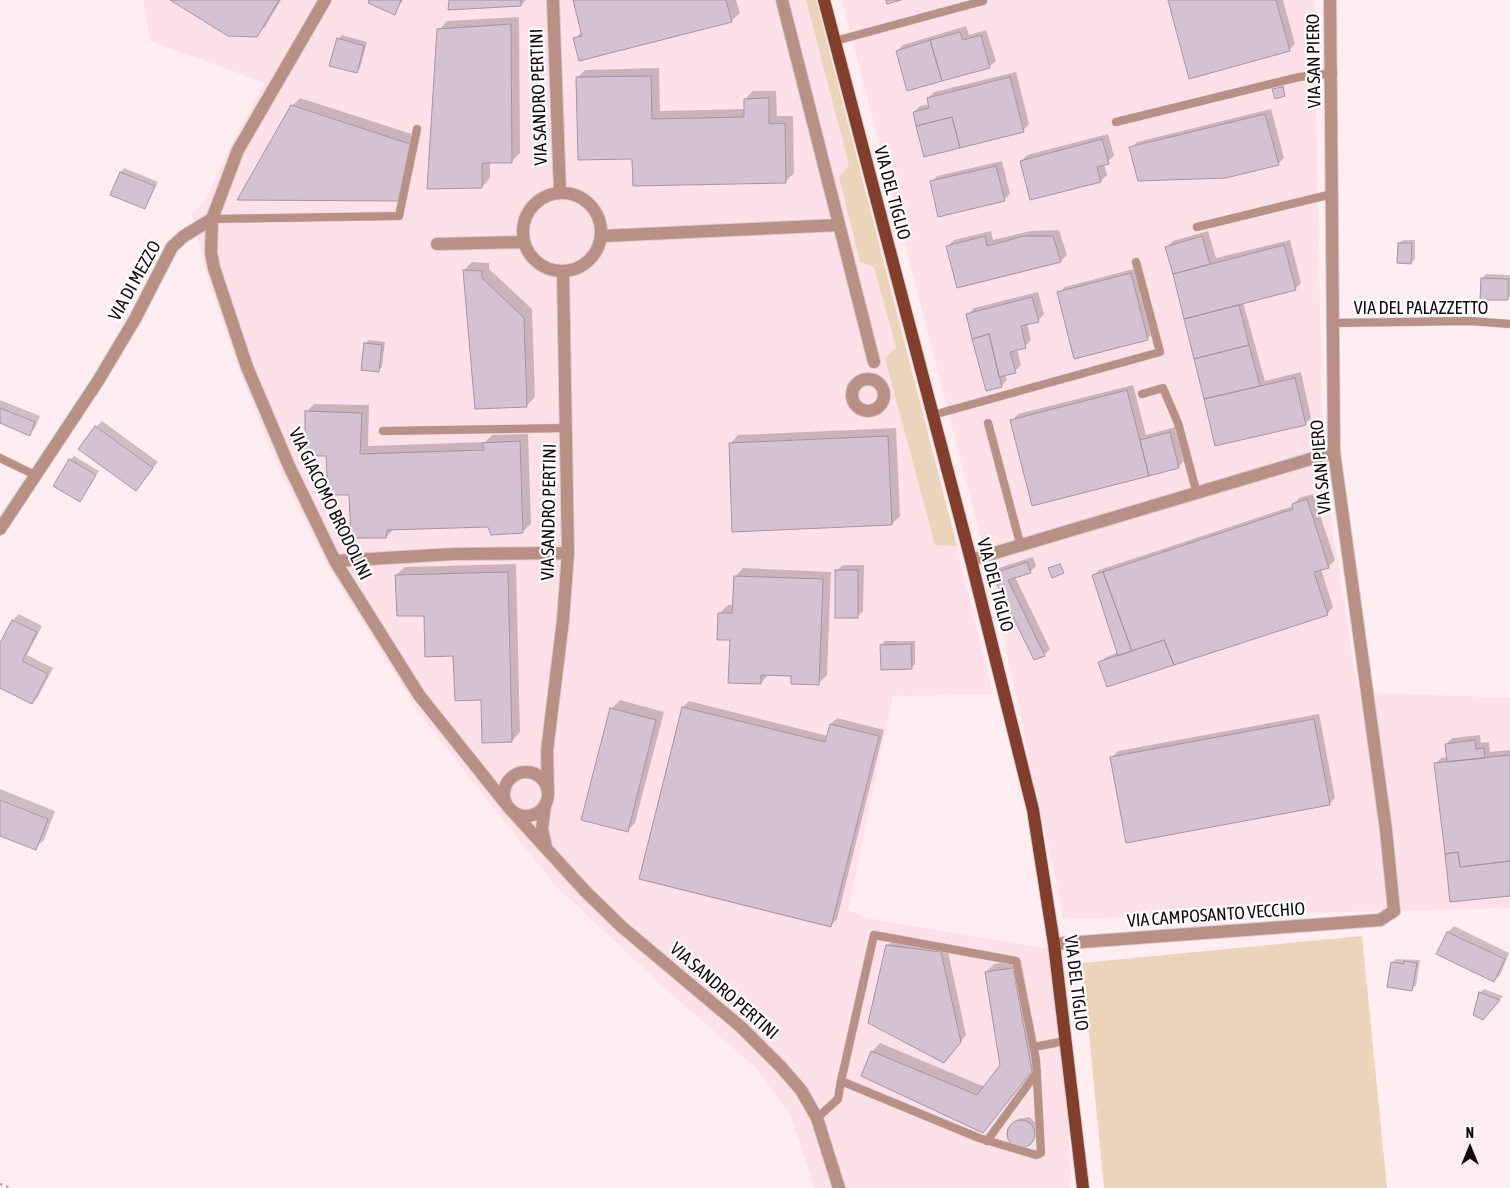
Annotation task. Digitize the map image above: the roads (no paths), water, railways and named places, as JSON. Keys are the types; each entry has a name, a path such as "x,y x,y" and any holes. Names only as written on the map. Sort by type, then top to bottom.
{"main road":[{"name":"VIA DEL TIGLIO","path":"824,0 971,560 1033,810 1054,944 1083,1188"}],"street":[{"path":"212,219 238,150 324,0"},
{"name":"VIA SANDRO PERTINI","path":"553,0 560,192"},
{"path":"782,0 882,389 883,400 878,407 872,410 860,409 852,398 852,393 856,384 863,380 872,370 874,362"},
{"name":"VIA SAN PIERO","path":"1330,0 1333,73 1331,323 1334,452 1384,820 1394,911 1380,920"},
{"path":"560,192 572,194 588,202 600,219 603,236 592,258 578,268 563,272 552,270 537,263 523,242 524,219 528,211 545,196 560,192"},
{"name":"VIA DI MEZZO","path":"0,529 98,381 135,319 172,247 184,236 212,219"},
{"name":"VIA GIACOMO BRODOLINI","path":"212,219 211,253 214,268 247,367 289,466 335,560 419,695 509,808"},
{"path":"603,236 839,225"},
{"path":"437,244 523,242"},
{"name":"VIA SANDRO PERTINI","path":"546,846 542,829 546,799 547,751 563,620 568,553 563,272"},
{"path":"863,380 873,380 882,389"},
{"path":"971,560 1334,452"},
{"path":"335,560 454,554 568,553"},
{"path":"482,774 500,780 517,774 527,772 542,779 546,799 541,810 530,816 509,808 505,788 517,774 538,763 547,751"},
{"name":"VIA SANDRO PERTINI","path":"509,808 546,846 585,891 622,927 765,1048 800,1090 817,1118 839,1188"},
{"name":"VIA CAMPOSANTO VECCHIO","path":"1054,944 1380,920"}],"lane":[{"path":"834,41 983,1"},
{"path":"1116,122 1299,77 1333,73"},
{"path":"212,219 399,216 417,129"},
{"path":"1198,227 1332,194"},
{"path":"933,415 1160,352 1136,262"},
{"name":"VIA DEL PALAZZETTO","path":"1331,323 1470,321 1510,324"},
{"path":"1142,394 1163,388 1178,423 1197,494"},
{"path":"988,423 1021,546"},
{"path":"383,431 567,428"},
{"path":"0,458 35,474"},
{"path":"817,1118 838,1099 841,1081 874,934 1016,961 1034,1047 1041,1153 1036,1155 987,1141 841,1081"},
{"path":"1034,1047 1065,1041"},
{"path":"987,1141 1037,1072"}]}
